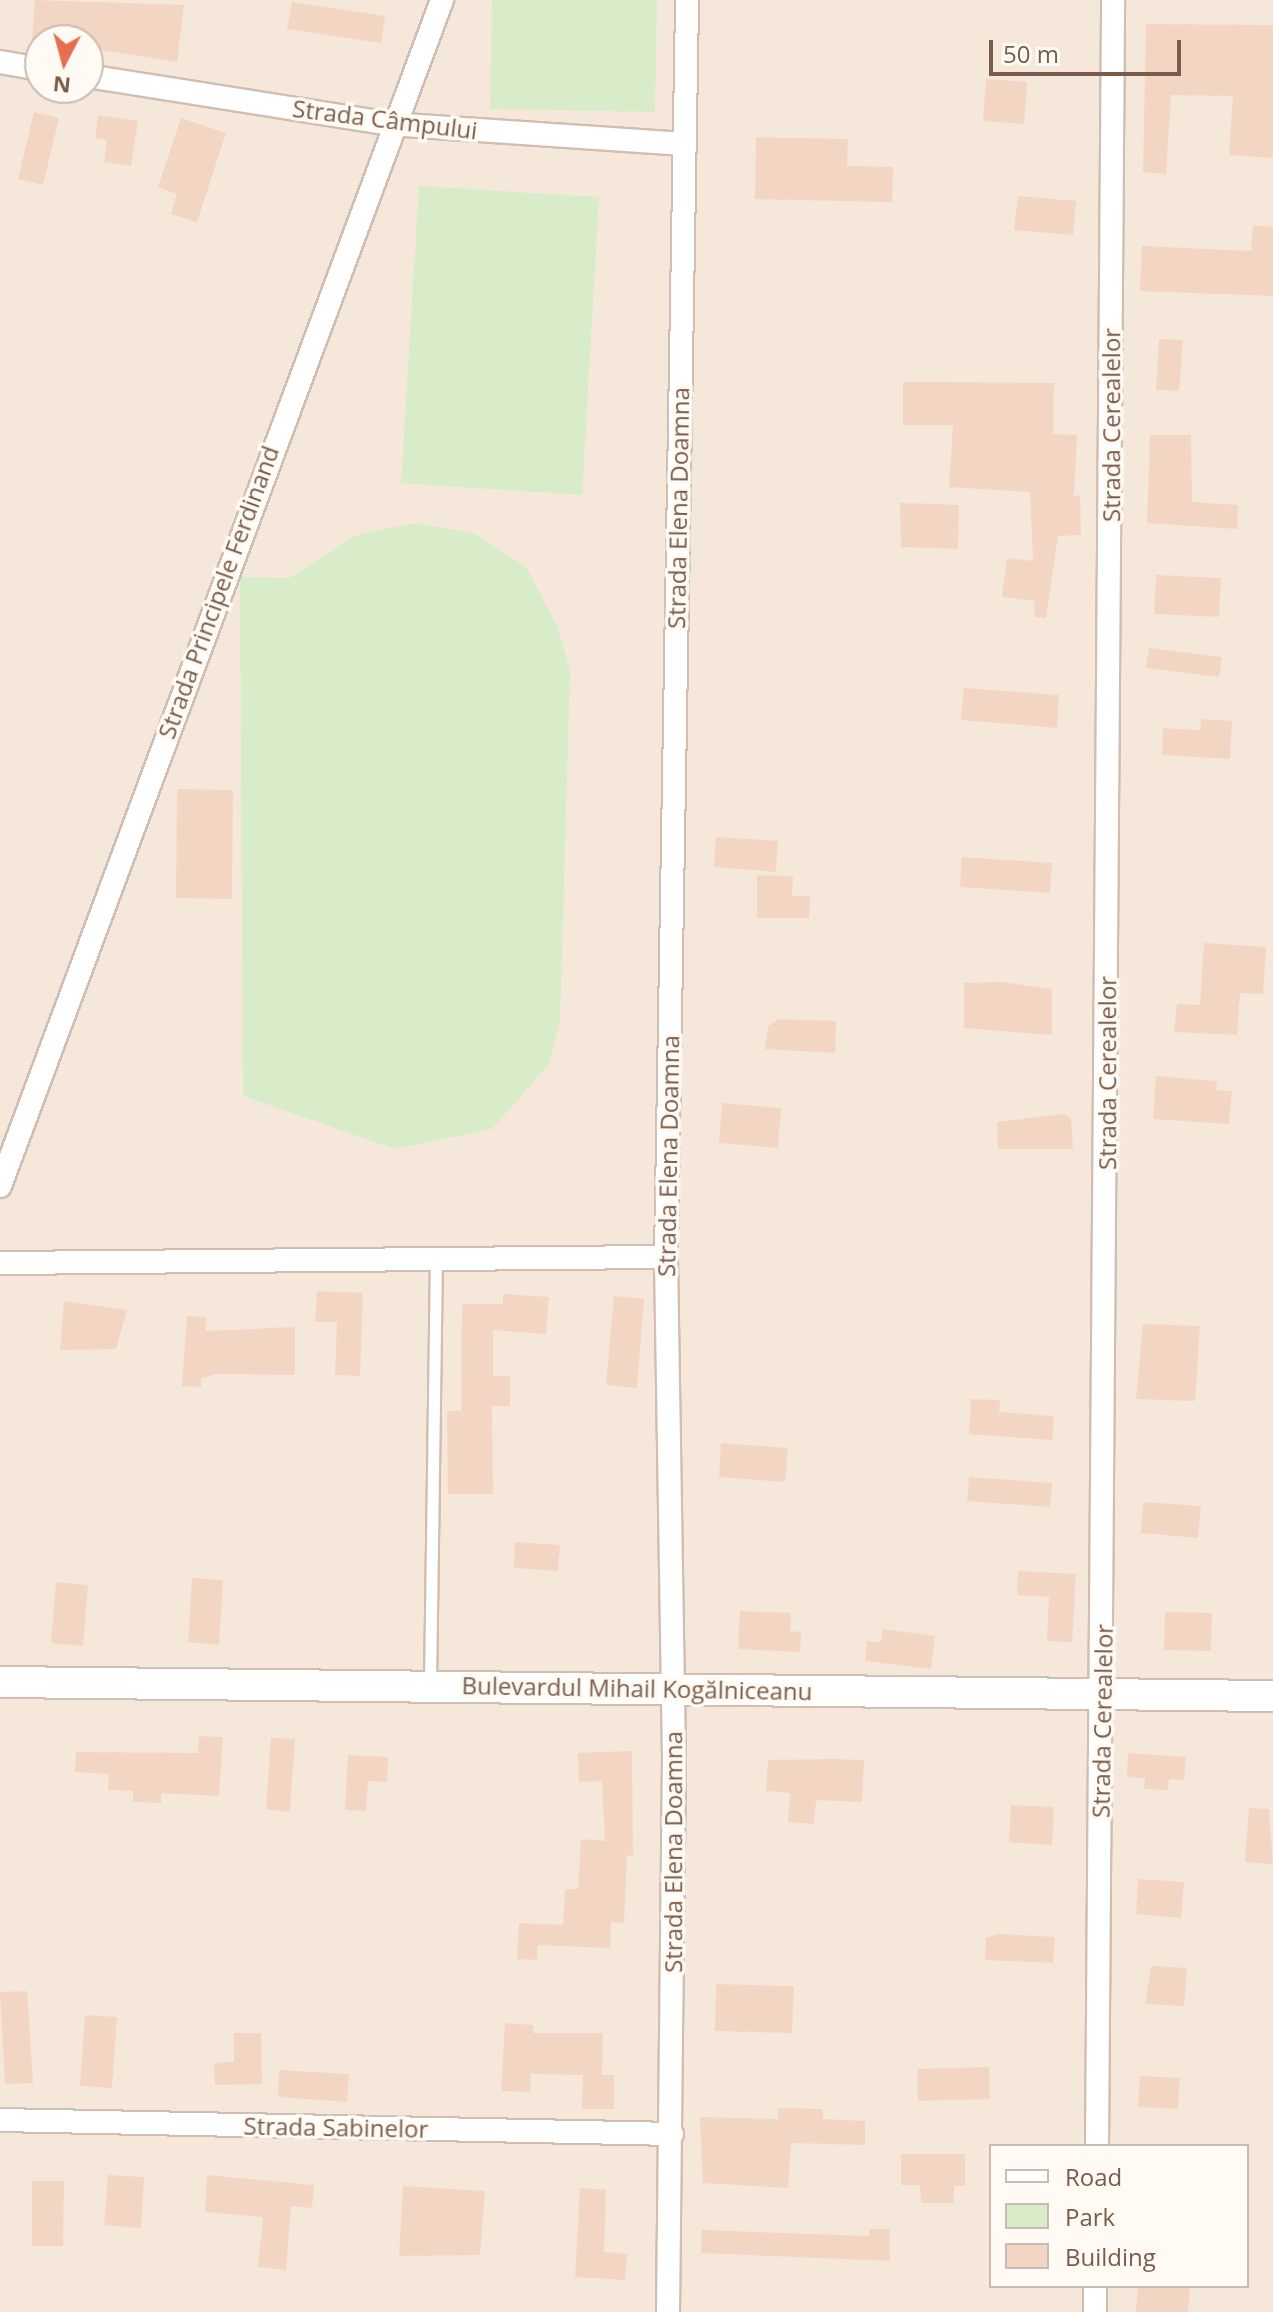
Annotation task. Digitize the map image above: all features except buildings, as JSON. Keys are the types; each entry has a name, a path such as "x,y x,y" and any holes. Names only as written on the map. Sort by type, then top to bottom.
{"main road":[{"name":"Bulevardul Mihail Kogălniceanu","path":"0,1682 1273,1696"}],"street":[{"name":"Strada Principele Ferdinand","path":"0,1186 390,124 442,0"},
{"name":"Strada Elena Doamna","path":"668,2312 672,2134 673,1688 666,1257 687,0"},
{"name":"Strada Cerealelor","path":"1097,2144 1103,1694 1113,0"},
{"path":"0,62 24,66"},
{"name":"Strada Câmpului","path":"104,79 390,124 684,144"},
{"path":"0,1263 666,1257"},
{"name":"Strada Sabinelor","path":"0,2120 672,2134"},
{"path":"1095,2288 1095,2312"}],"lane":[{"path":"430,1686 436,1259"}],"shaded area":[{"path":"0,0 1273,0 1273,2312 0,2312"}],"green space":[{"path":"492,0 657,0 655,112 490,109"},
{"path":"419,186 599,197 582,495 401,483"},
{"path":"417,523 475,534 527,568 558,628 570,671 560,1022 548,1065 492,1129 395,1149 243,1096 240,577 289,578 359,534"}]}
